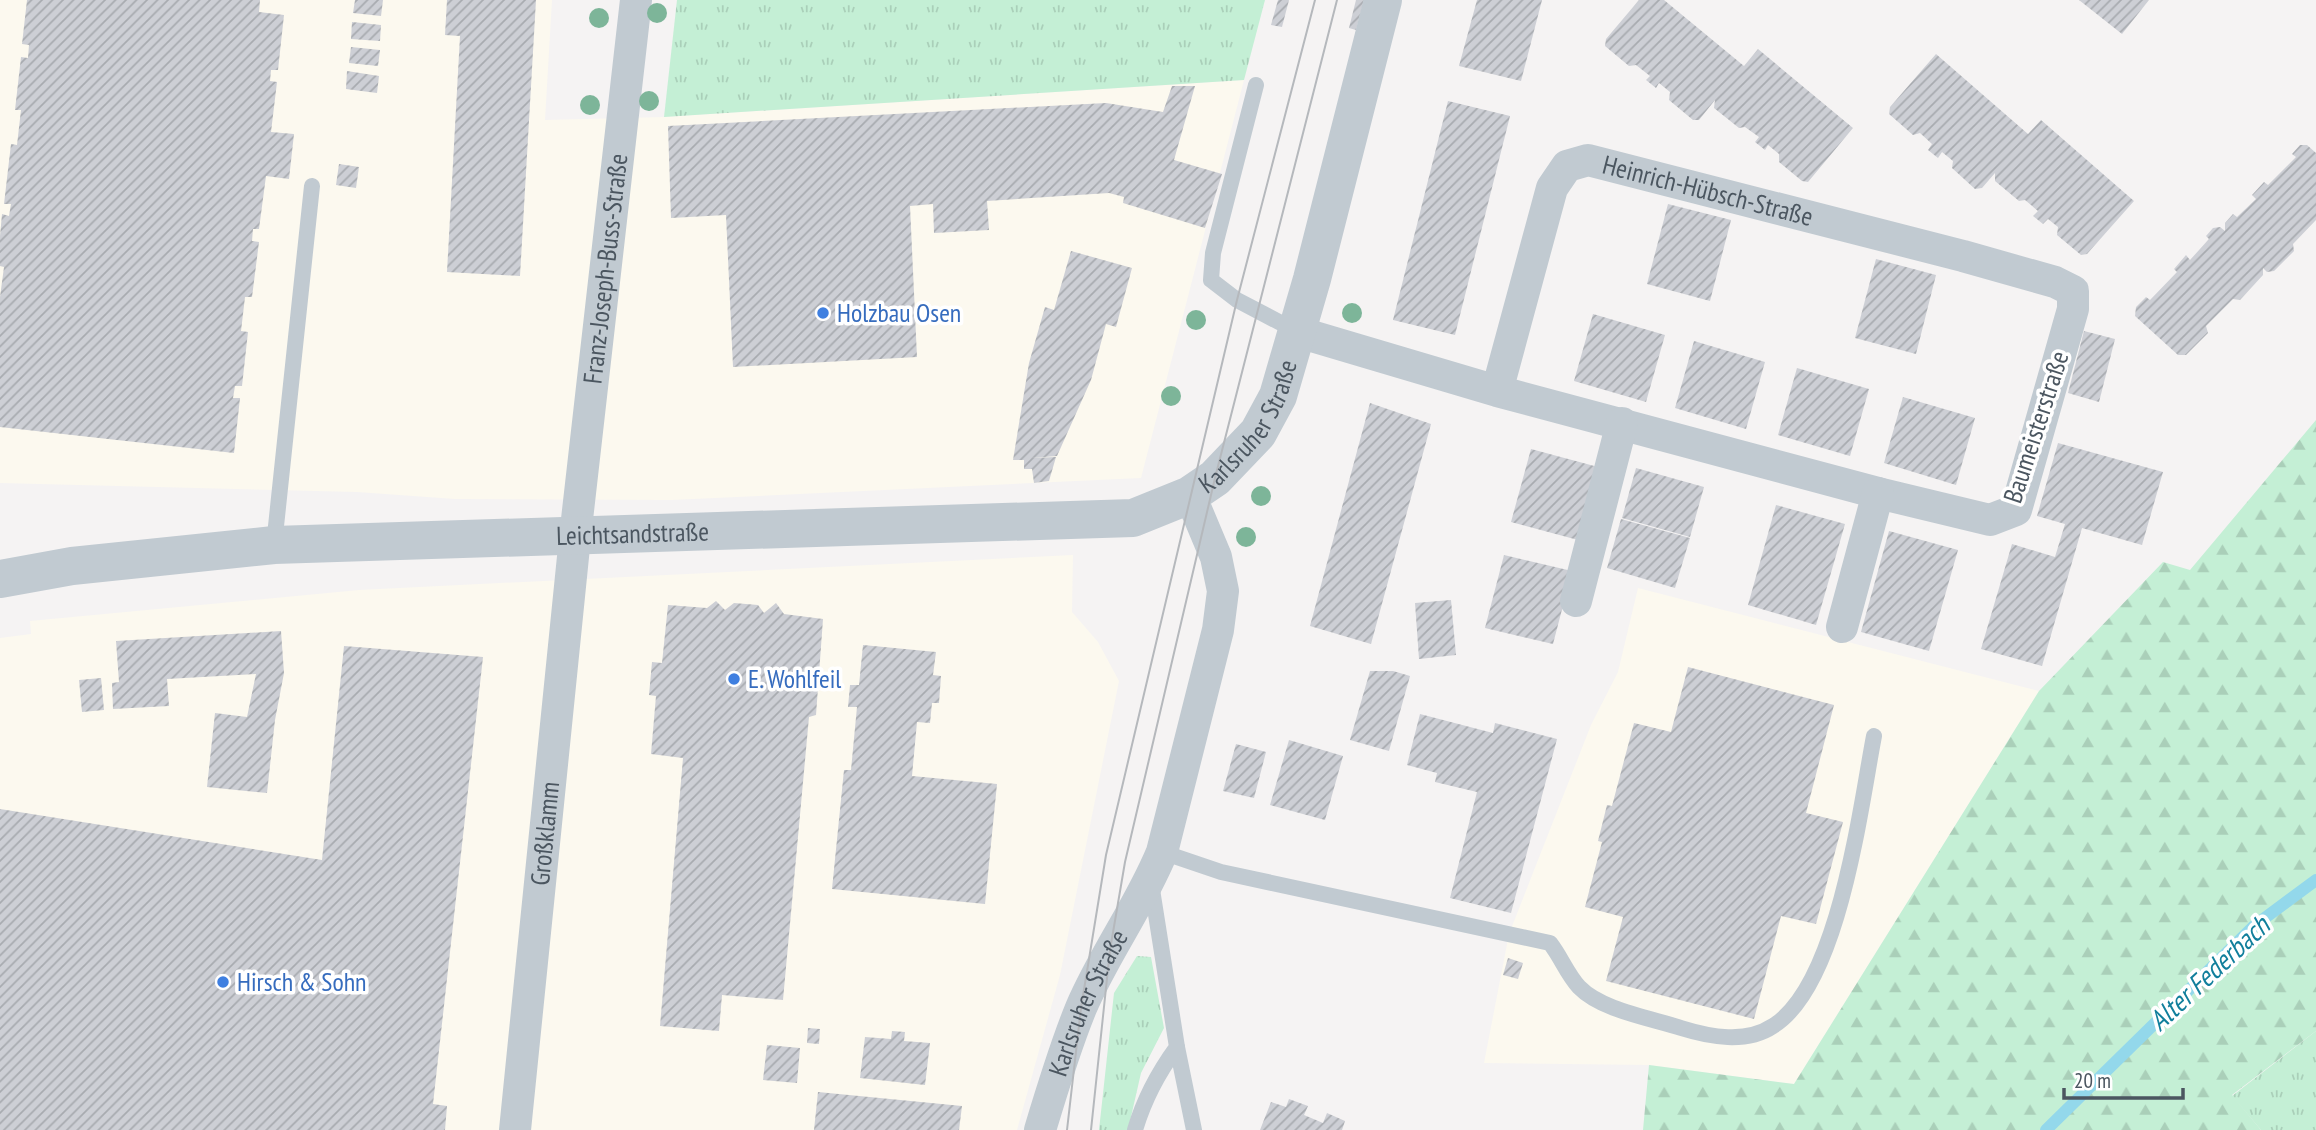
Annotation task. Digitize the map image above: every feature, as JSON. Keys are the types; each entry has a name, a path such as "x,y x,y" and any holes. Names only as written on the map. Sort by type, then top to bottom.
{"street":[{"name":"Franz-Joseph-Buss-Straße","path":"575,537 636,0"},
{"name":"Karlsruher Straße","path":"1040,1130 1081,1009 1110,950 1151,881 1163,852 1218,630 1223,591 1216,557 1190,495 1215,478 1258,433 1278,396 1383,0"},
{"name":"Heinrich-Hübsch-Straße","path":"1497,391 1552,188 1567,166 1588,160 1963,256 2055,282 2073,291"},
{"name":"Baumeisterstraße","path":"1497,391 1878,493 1990,520 2015,510 2073,309 2073,291"},
{"path":"1297,332 1497,391"},
{"path":"1576,601 1622,423"},
{"path":"1842,627 1878,493"},
{"name":"Leichtsandstraße","path":"0,579 72,566 274,545 1133,517 1190,495"},
{"name":"Großklamm","path":"515,1130 575,537"},
{"name":"Leichtsandstraße","path":"0,557 72,566"}],"lane":[{"path":"1256,85 1213,253 1211,280 1237,299 1297,332"},
{"path":"274,545 312,186"},
{"path":"1163,852 1221,872 1550,943 1577,984 1592,1000 1708,1037 1741,1037 1773,1027 1796,1006 1819,966 1839,913 1874,736"},
{"name":"Karlsruher Straße","path":"1151,881 1177,1047 1194,1130"},
{"path":"1135,1130 1140,1110 1157,1073 1177,1047"}],"shaded area":[{"path":"0,0 552,0 545,120 664,117 1244,80 1141,478 671,500 455,499 357,492 0,483"},
{"path":"1073,555 1072,612 1098,642 1119,681 1060,975 1017,1130 0,1130 0,638 31,634 30,621 359,590"},
{"path":"1638,588 2039,691 1794,1084 1649,1065 1484,1063 1509,934 1591,725 1618,672"}],"green space":[{"path":"677,0 1265,0 1244,80 664,117"},
{"path":"2316,420 2316,1031 2232,1095 2261,1130 1643,1130 1649,1065 1794,1084 2039,691 2163,562 2190,570"},
{"path":"1137,956 1151,957 1164,1028 1141,1073 1128,1130 1099,1130 1114,993"},
{"path":"2316,1031 2316,1130 2261,1130 2232,1096"}],"building":[{"path":"27,0 260,0 259,12 284,15 278,70 271,70 270,81 277,82 271,132 294,134 289,179 266,176 259,229 253,229 252,241 259,242 252,297 245,297 241,331 248,332 242,386 235,386 233,398 240,398 234,453 0,427 0,297 4,267 0,266 0,236 2,214 9,216 11,204 4,204 11,144 17,145 21,110 15,110 21,57 28,58 29,45 22,44"},
{"path":"355,0 383,0 381,16 353,13"},
{"path":"447,0 536,0 520,276 447,272 460,36 445,35"},
{"path":"1278,0 1289,0 1282,27 1271,25"},
{"path":"1356,0 1364,0 1356,30 1349,28"},
{"path":"1477,0 1542,0 1521,81 1459,66"},
{"path":"1639,0 1664,0 1744,66 1758,49 1853,128 1808,182 1802,181 1779,162 1779,154 1768,145 1765,150 1755,142 1759,137 1745,127 1739,128 1714,108 1715,100 1699,120 1693,120 1669,100 1670,92 1659,83 1656,88 1646,80 1650,76 1636,65 1629,66 1605,46 1606,39"},
{"path":"2079,0 2149,0 2122,34"},
{"path":"352,22 381,25 380,41 351,39"},
{"path":"351,47 380,50 378,66 349,63"},
{"path":"1936,54 2028,134 2041,120 2134,201 2087,254 2081,255 2057,235 2058,227 2048,219 2043,224 2033,216 2038,211 2025,200 2019,201 1995,181 1995,173 1982,188 1975,189 1952,168 1953,161 1942,152 1938,158 1928,150 1932,144 1920,133 1913,135 1889,114 1890,107"},
{"path":"347,71 379,76 377,93 346,89"},
{"path":"1172,86 1195,86 1174,160 1222,174 1205,228 1123,203 1124,197 1109,193 987,201 989,230 934,233 933,204 910,206 917,357 733,367 726,215 671,218 668,126 1106,103 1163,112"},
{"path":"1448,101 1510,116 1455,335 1393,320"},
{"path":"2300,145 2307,145 2316,153 2316,220 2293,244 2294,251 2274,271 2267,272 2263,268 2263,275 2240,300 2233,299 2206,326 2208,333 2186,355 2178,355 2135,316 2136,307 2146,297 2150,300 2177,272 2174,269 2186,255 2190,260 2209,239 2206,236 2213,228 2220,227 2225,231 2225,223 2233,214 2237,217 2256,199 2252,195 2264,182 2268,185 2296,157 2292,154"},
{"path":"339,164 359,167 356,188 336,185"},
{"path":"1668,204 1731,220 1710,301 1647,284"},
{"path":"1071,251 1132,268 1116,327 1106,324 1091,380 1057,456 1031,458 1056,457 1049,481 1034,483 1032,469 1024,469 1024,460 1013,460 1029,363 1045,307 1054,310"},
{"path":"1876,259 1936,275 1916,354 1855,338"},
{"path":"1593,314 1665,335 1646,402 1574,381"},
{"path":"2084,331 2115,339 2099,402 2068,393"},
{"path":"1694,341 1765,362 1746,429 1675,408"},
{"path":"1797,368 1869,389 1850,456 1778,435"},
{"path":"1903,397 1975,418 1956,485 1884,463"},
{"path":"1370,403 1431,424 1371,644 1310,626"},
{"path":"2058,443 2163,472 2142,545 2082,528 2042,666 1981,649 2012,544 2055,557 2065,524 2037,516"},
{"path":"1531,449 1598,467 1578,540 1511,522"},
{"path":"1636,468 1704,487 1690,537 1622,518"},
{"path":"1776,505 1845,524 1816,625 1748,605"},
{"path":"1621,519 1690,538 1675,588 1607,568"},
{"path":"1889,531 1958,550 1929,651 1861,632"},
{"path":"1504,555 1572,571 1553,644 1485,628"},
{"path":"1451,600 1456,655 1419,659 1415,603"},
{"path":"716,601 725,610 734,603 758,605 764,613 776,603 784,614 823,619 816,715 809,717 783,1000 722,995 719,1031 660,1026 683,758 651,754 656,696 649,695 652,662 662,663 668,605 707,608"},
{"path":"281,631 284,673 275,720 267,793 207,787 215,713 247,717 256,674 167,679 169,706 113,709 112,683 119,682 116,641"},
{"path":"863,645 936,652 933,675 941,676 939,703 932,703 930,723 917,722 912,776 997,784 985,904 832,889 844,770 851,770 857,707 848,707 850,685 859,685"},
{"name":"Hirsch & Sohn","path":"344,646 483,657 433,1104 447,1106 445,1130 0,1130 0,809 322,860"},
{"path":"1688,667 1834,705 1806,813 1843,822 1816,924 1781,916 1754,1019 1606,981 1623,917 1585,907 1602,842 1598,841 1607,805 1612,806 1634,723 1671,732"},
{"path":"1370,671 1393,671 1410,676 1389,751 1350,740"},
{"path":"101,678 104,710 82,712 79,680"},
{"path":"1420,714 1493,733 1495,723 1557,739 1511,913 1450,898 1477,792 1435,782 1437,773 1407,765"},
{"path":"1289,740 1343,756 1325,820 1270,805"},
{"path":"1236,744 1266,752 1254,798 1223,791"},
{"path":"1508,958 1523,963 1518,979 1503,975"},
{"path":"808,1028 820,1029 819,1044 807,1043"},
{"path":"892,1031 905,1032 904,1041 930,1043 925,1085 860,1078 865,1037 891,1039"},
{"path":"767,1045 800,1048 797,1083 763,1080"},
{"path":"818,1092 962,1106 959,1130 814,1130"},
{"path":"1289,1099 1308,1106 1304,1115 1323,1123 1327,1113 1345,1121 1342,1130 1260,1130 1271,1102 1286,1107"}],"waterway":[{"name":"Alter Federbach","path":"2046,1130 2254,926 2316,880"}],"tram line":[{"path":"1067,1130 1081,1008 1106,855 1237,300 1315,0"},
{"path":"1091,1130 1110,950 1125,862 1215,478 1337,0"}],"place":[{"name":"Holzbau Osen","path":"823,313"},
{"name":"E. Wohlfeil","path":"734,679"},
{"name":"Hirsch & Sohn","path":"223,982"}]}
